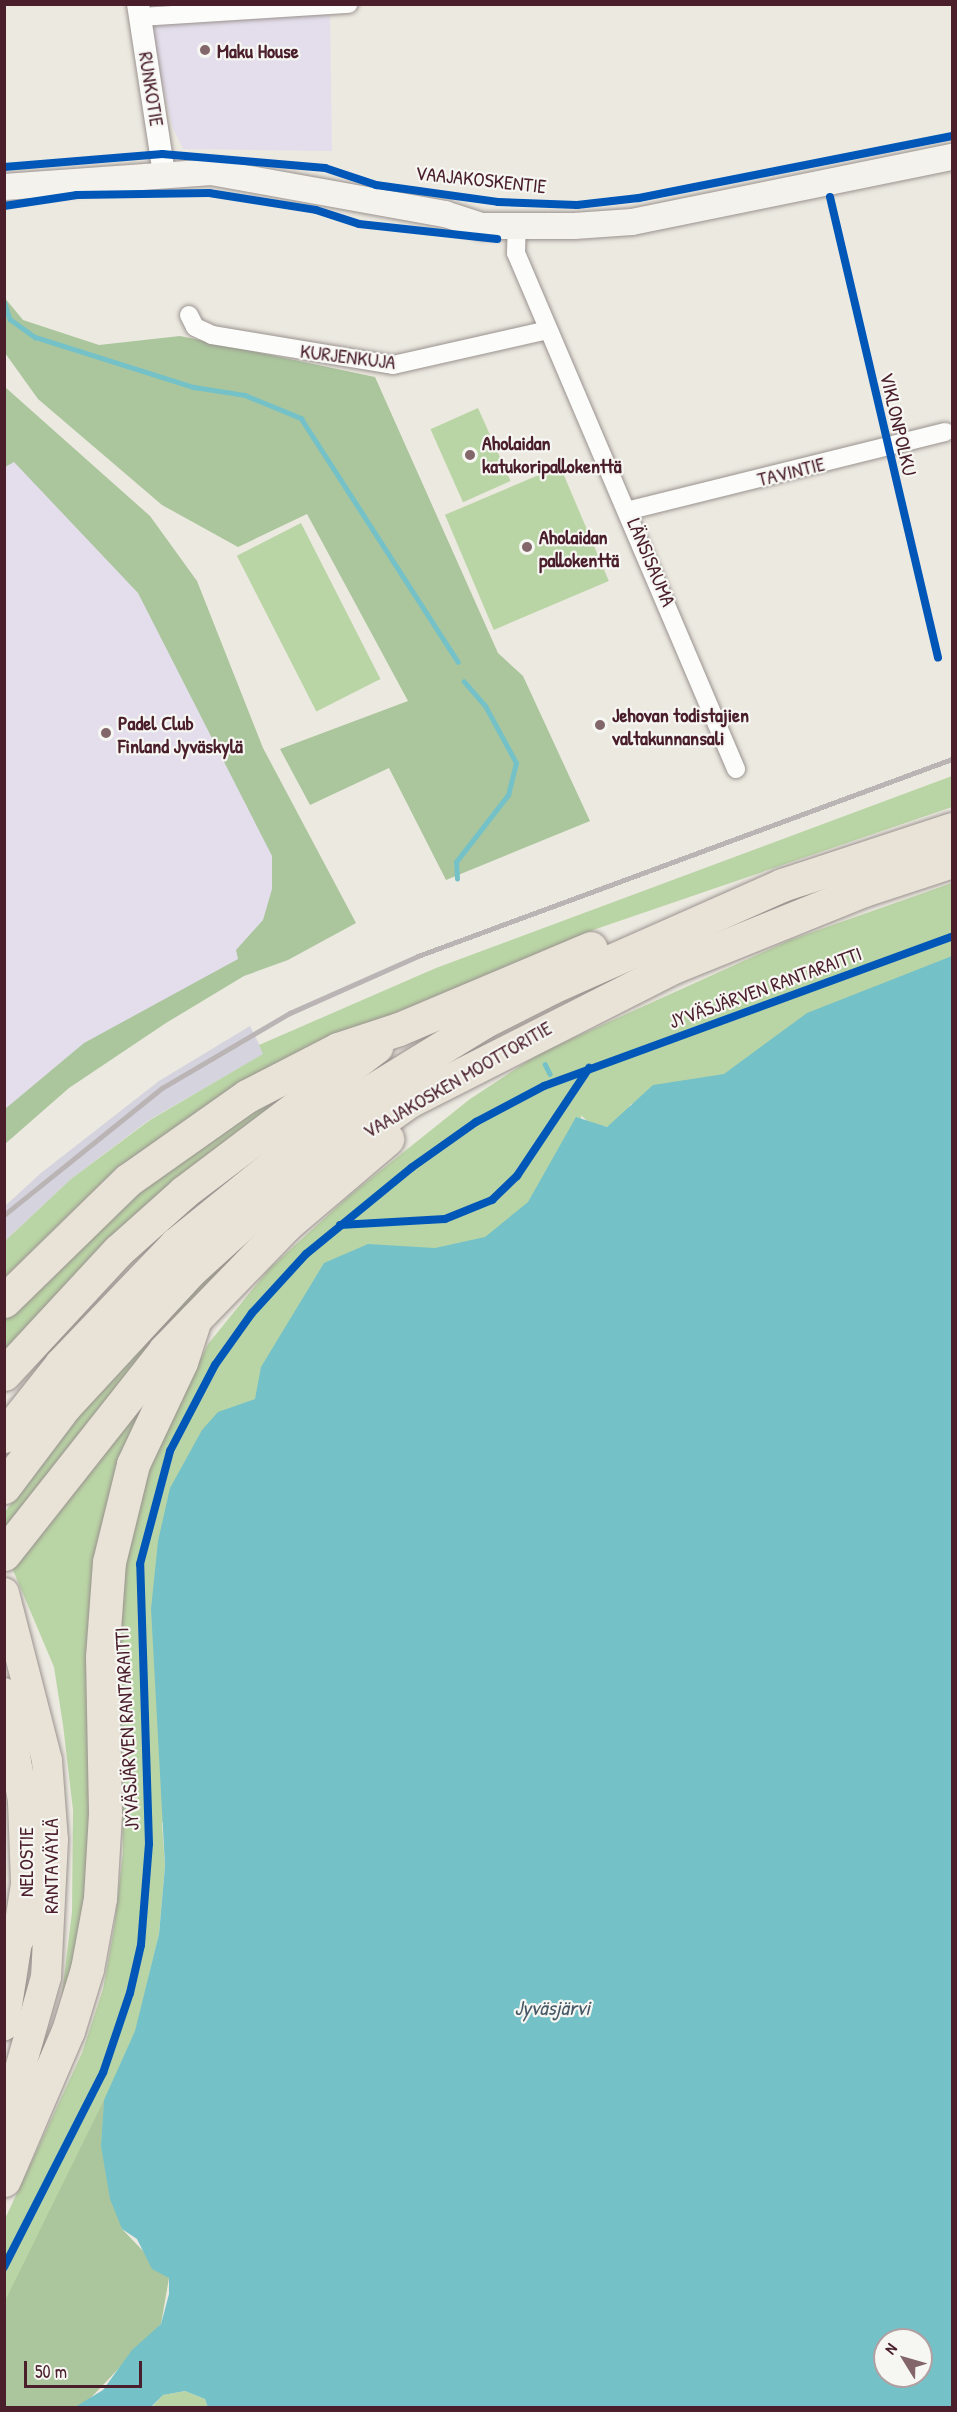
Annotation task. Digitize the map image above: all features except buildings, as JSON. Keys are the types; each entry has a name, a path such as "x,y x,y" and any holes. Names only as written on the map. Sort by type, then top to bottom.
{"highway":[{"name":"VAAJAKOSKEN MOOTTORITIE","path":"4,1436 61,1364 176,1244 345,1107 483,1022 739,902 952,829"},
{"name":"VAAJAKOSKEN MOOTTORITIE","path":"4,1487 111,1352 265,1203 356,1137 470,1067 674,967 864,890 952,861"},
{"path":"4,1301 89,1214 194,1131 292,1071 399,1029 542,966 739,902"},
{"path":"4,1374 119,1250 184,1192 399,1029"},
{"path":"4,1554 135,1383 195,1319 310,1202 470,1067"},
{"path":"4,2180 68,2031 87,1969 100,1898 105,1813 102,1657 109,1562 133,1464 181,1362 195,1319"},
{"name":"RANTAVÄYLÄ","path":"4,2125 46,1977 53,1840 46,1761 7,1599"},
{"name":"NELOSTIE","path":"4,1693 23,1801 24,1924"},
{"path":"4,1964 24,1924"},
{"name":"RANTAVÄYLÄ","path":"4,2025 24,1924"}],"main road":[{"name":"VAAJAKOSKENTIE","path":"4,187 164,174 210,187 260,184 445,214 483,211 518,224 632,222 952,157"}],"street":[{"path":"139,11 349,4"},
{"name":"RUNKOTIE","path":"139,11 164,174"},
{"name":"LÄNSISAUMA","path":"518,224 516,253 548,330 630,510 736,769"},
{"name":"KURJENKUJA","path":"189,315 195,327 212,334 393,365 548,330"},
{"name":"TAVINTIE","path":"630,510 946,432"}],"shaded area":[{"path":"330,12 332,151 183,149 172,126 149,24"},
{"path":"14,461 163,584 318,927 74,1077 4,1132 4,467"},
{"path":"250,1026 264,1054 149,1120 71,1179 5,1241 5,1206 41,1173 159,1081"}],"green space":[{"path":"4,297 23,320 99,345 180,336 375,377 498,653 523,676 590,821 446,880 389,768 310,805 280,749 408,701 307,514 238,547 162,505 38,399 5,353"},
{"path":"5,387 150,516 197,581 263,748 356,923 288,960 244,976 166,1023 69,1088 5,1144 5,1109 84,1043 238,959 236,950 263,920 272,889 272,856 138,593 14,462 5,467"},
{"name":"Aholaidan katukoripallokenttä","path":"478,408 511,481 463,502 430,429"},
{"name":"Aholaidan pallokenttä","path":"560,466 609,581 494,630 445,515"},
{"path":"301,523 380,679 316,712 237,556"},
{"path":"952,776 952,807 596,929 290,1057 118,1167 5,1277 5,1241 71,1179 150,1120 263,1054 259,1045 436,968"},
{"path":"952,883 952,1072 631,1104 622,1119 607,1127 591,1125 581,1115 583,1141 162,1823 165,1866 159,1934 136,2030 75,2408 5,2407 4,2221 82,2053 103,1989 114,1928 123,1852 119,1621 126,1552 145,1473 208,1344 269,1269 350,1195 470,1099 540,1053 790,940"},
{"path":"334,1059 5,1362 5,1314 130,1189"},
{"path":"275,1213 5,1541 5,1512 76,1415 154,1327"},
{"path":"171,1357 137,1431 86,1931 61,2002 72,1912 73,1810 54,1667 10,1563"},
{"path":"104,2100 101,2146 122,2229 169,2278 161,2324 83,2406 5,2408 5,2301"},
{"path":"185,2391 205,2399 208,2407 151,2408 163,2395"}],"water":[{"name":"Jyväsjärvi","path":"952,956 952,2407 208,2408 205,2399 185,2391 163,2395 151,2407 75,2407 103,2390 132,2350 161,2324 169,2294 169,2278 152,2269 137,2239 122,2229 110,2199 101,2146 104,2100 135,2031 159,1934 165,1866 151,1609 158,1541 170,1488 202,1430 218,1412 255,1399 261,1367 324,1263 368,1244 435,1248 485,1237 528,1202 576,1117 607,1127 653,1085 724,1074 807,1013"}],"waterway":[{"path":"4,301 10,319 35,337 194,387 245,395 301,418 458,662"},
{"path":"457,879 456,862 508,795 516,763 485,706 464,682"},
{"path":"545,1064 550,1074"}],"railway":[{"path":"4,1215 162,1088 290,1013 418,956 952,759"}],"cycle path":[{"path":"4,167 162,154 325,168 376,185 498,202 577,205 639,198 952,136"},
{"path":"4,206 77,195 209,193 316,210 359,224 497,239"},
{"name":"VIKLONPOLKU","path":"830,197 938,658"},
{"name":"JYVÄSJÄRVEN RANTARAITTI","path":"4,2267 103,2073 130,1993 141,1945 149,1844 140,1564 170,1451 215,1365 252,1313 306,1254 411,1168 476,1122 544,1086 952,937"},
{"path":"340,1225 445,1219 492,1200 517,1176 589,1068"}],"place":[{"name":"Maku House","path":"205,50"},
{"name":"Aholaidan katukoripallokenttä","path":"470,455"},
{"name":"Aholaidan pallokenttä","path":"527,547"},
{"name":"Jehovan todistajien valtakunnansali","path":"600,725"},
{"name":"Padel Club Finland Jyväskylä","path":"106,733"}]}
